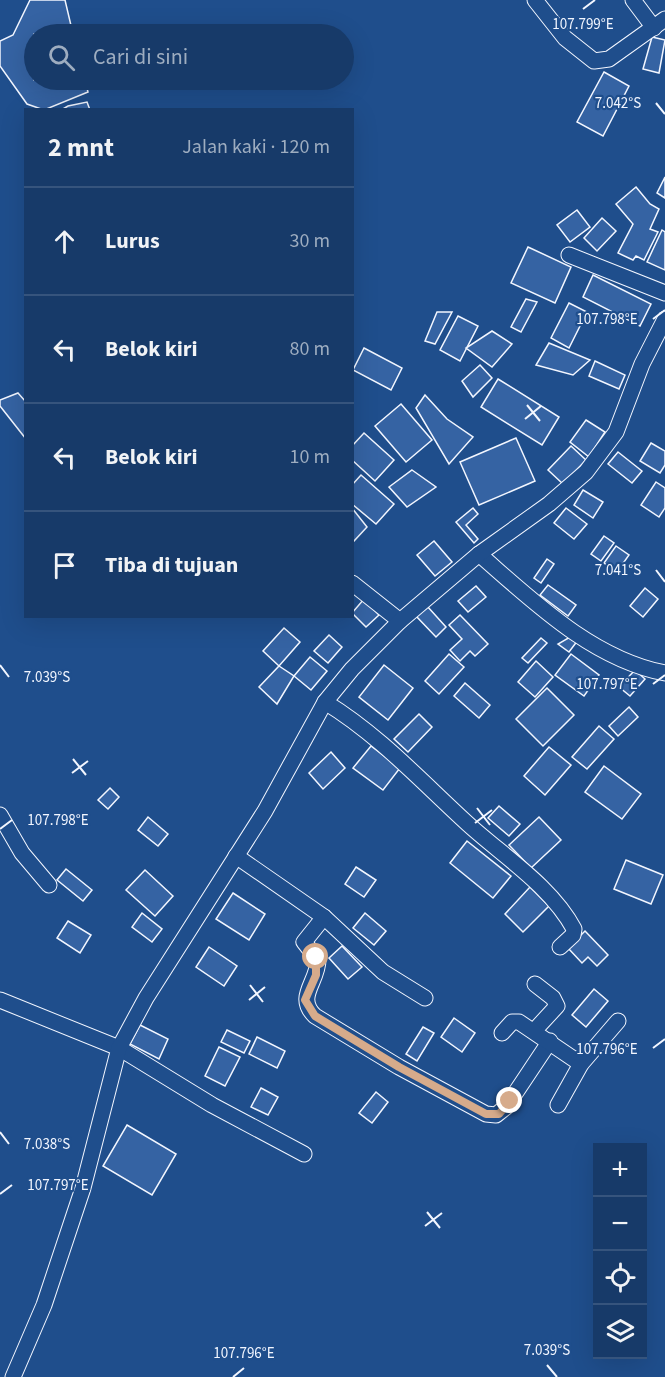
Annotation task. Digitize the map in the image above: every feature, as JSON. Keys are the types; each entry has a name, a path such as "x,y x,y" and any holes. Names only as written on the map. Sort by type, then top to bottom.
{"street":[{"path":"535,0 565,38 582,54 594,61 609,59 660,23 633,0"},
{"path":"569,255 665,293"},
{"path":"13,1377 44,1305 83,1188 119,1048 146,998 291,766 325,702 352,669 400,621 478,554 549,504 586,472 616,432 642,364 665,319"},
{"path":"478,554 566,627 637,666 665,673"},
{"path":"354,586 400,621"},
{"path":"325,702 353,720 411,769 466,822 554,899 574,929 573,935 560,947"},
{"path":"0,815 22,853 49,885"},
{"path":"236,856 324,917 382,972 425,998"},
{"path":"324,917 304,942 318,960 316,975 306,994 306,1006 315,1016 427,1083 486,1114 496,1115 506,1107 550,1041"},
{"path":"534,1031 557,1006 554,998 535,984"},
{"path":"0,1000 119,1048 212,1105 304,1154"},
{"path":"502,1033 515,1021 550,1041 581,1064"},
{"path":"558,1105 581,1064 618,1021"}],"building":[{"path":"30,0 65,0 71,24 24,24 24,90 88,90 88,92 49,108 38,108 27,104 0,66 0,41 13,35"},
{"path":"652,37 665,40 659,73 643,69"},
{"path":"604,72 629,86 603,136 577,122"},
{"path":"87,102 89,108 64,108"},
{"path":"665,177 665,198 657,193"},
{"path":"636,187 650,204 659,209 650,229 658,232 644,260 636,256 633,260 618,253 633,224 616,204"},
{"path":"577,210 590,227 570,242 557,225"},
{"path":"602,218 616,231 597,251 584,238"},
{"path":"662,230 665,232 665,270 647,262"},
{"path":"528,247 571,267 555,303 511,283"},
{"path":"593,275 651,304 640,326 583,297"},
{"path":"526,299 537,302 521,332 511,327"},
{"path":"569,303 587,312 569,348 551,338"},
{"path":"437,312 452,312 435,344 425,341"},
{"path":"458,316 478,326 460,361 440,350"},
{"path":"492,331 512,344 492,367 466,348"},
{"path":"549,343 590,360 573,375 536,365"},
{"path":"364,348 402,368 391,390 354,371"},
{"path":"595,361 625,375 619,389 589,376"},
{"path":"480,365 492,378 473,397 462,381"},
{"path":"498,379 559,417 542,445 481,407"},
{"path":"18,393 24,400 24,436 0,406 0,400"},
{"path":"425,395 447,419 473,437 449,464 416,408"},
{"path":"401,404 432,440 406,462 375,426"},
{"path":"586,420 605,432 589,457 570,442"},
{"path":"364,433 394,460 375,481 354,462 354,444"},
{"path":"516,438 535,481 479,505 460,462"},
{"path":"651,443 665,451 665,465 660,473 640,461"},
{"path":"571,446 586,460 563,484 548,470"},
{"path":"618,452 642,471 632,483 608,464"},
{"path":"412,470 436,487 407,507 389,487"},
{"path":"361,475 394,504 376,524 354,506 354,483"},
{"path":"656,482 665,488 665,508 659,517 641,505"},
{"path":"583,490 603,502 593,518 574,505"},
{"path":"473,508 478,514 466,525 478,539 474,543 456,522"},
{"path":"566,508 587,524 574,539 554,523"},
{"path":"354,511 367,527 354,541"},
{"path":"604,536 614,543 601,561 591,554"},
{"path":"434,541 452,562 435,576 417,555"},
{"path":"616,546 629,555 617,572 604,563"},
{"path":"547,559 554,564 541,583 534,578"},
{"path":"548,585 576,605 568,616 540,595"},
{"path":"476,586 486,597 468,612 458,601"},
{"path":"645,588 658,599 643,617 630,606"},
{"path":"364,599 379,615 366,627 354,615 354,611"},
{"path":"427,606 446,627 436,637 416,616"},
{"path":"460,615 488,644 475,656 470,651 460,661 450,650 462,639 449,625"},
{"path":"284,628 300,642 279,666 263,651"},
{"path":"329,635 342,647 328,663 314,651"},
{"path":"570,637 578,640 569,652 558,644"},
{"path":"541,638 547,643 528,663 522,658"},
{"path":"449,654 464,667 439,694 425,681"},
{"path":"571,654 599,675 584,696 555,675"},
{"path":"310,657 327,671 311,690 294,676"},
{"path":"536,661 553,677 535,697 518,682"},
{"path":"384,665 413,688 388,720 359,697"},
{"path":"279,666 294,676 277,704 259,687"},
{"path":"635,670 645,679 630,696 619,687"},
{"path":"465,683 490,705 479,718 454,696"},
{"path":"547,688 574,715 543,746 516,719"},
{"path":"629,707 638,717 618,736 609,726"},
{"path":"419,714 432,727 408,752 394,739"},
{"path":"599,726 614,739 587,769 572,757"},
{"path":"371,746 400,768 383,790 353,768"},
{"path":"549,747 571,765 545,795 524,776"},
{"path":"331,752 345,768 323,789 309,773"},
{"path":"604,766 641,794 622,819 585,792"},
{"path":"110,788 119,797 108,809 98,800"},
{"path":"499,806 520,824 509,836 488,818"},
{"path":"148,817 168,834 158,846 138,830"},
{"path":"539,817 561,840 531,868 509,845"},
{"path":"467,841 511,876 493,898 450,863"},
{"path":"626,860 663,875 651,904 614,889"},
{"path":"356,867 376,880 364,897 345,884"},
{"path":"66,869 92,890 83,901 57,880"},
{"path":"145,870 173,896 155,916 126,890"},
{"path":"530,887 549,906 523,932 505,914"},
{"path":"233,893 265,914 249,940 216,919"},
{"path":"142,913 162,929 152,942 132,927"},
{"path":"365,913 386,931 374,945 353,928"},
{"path":"68,921 91,935 80,953 57,938"},
{"path":"585,931 608,955 597,966 588,957 582,963 568,948"},
{"path":"342,946 362,967 348,979 329,958"},
{"path":"209,947 237,966 224,986 196,967"},
{"path":"594,989 608,1001 586,1027 572,1015"},
{"path":"454,1018 475,1033 462,1052 441,1037"},
{"path":"140,1025 168,1039 159,1059 130,1044"},
{"path":"423,1027 434,1033 417,1061 406,1054"},
{"path":"227,1030 250,1041 244,1053 221,1042"},
{"path":"257,1037 285,1051 277,1068 249,1054"},
{"path":"219,1047 240,1057 225,1086 205,1076"},
{"path":"261,1088 278,1097 268,1115 251,1107"},
{"path":"376,1092 388,1102 372,1123 359,1113"},
{"path":"127,1125 176,1154 152,1195 103,1166"}],"route":[{"path":"316,957 318,960 316,975 305,1000 306,1006 315,1016 399,1067 486,1114 493,1116 499,1114 510,1101"}]}
